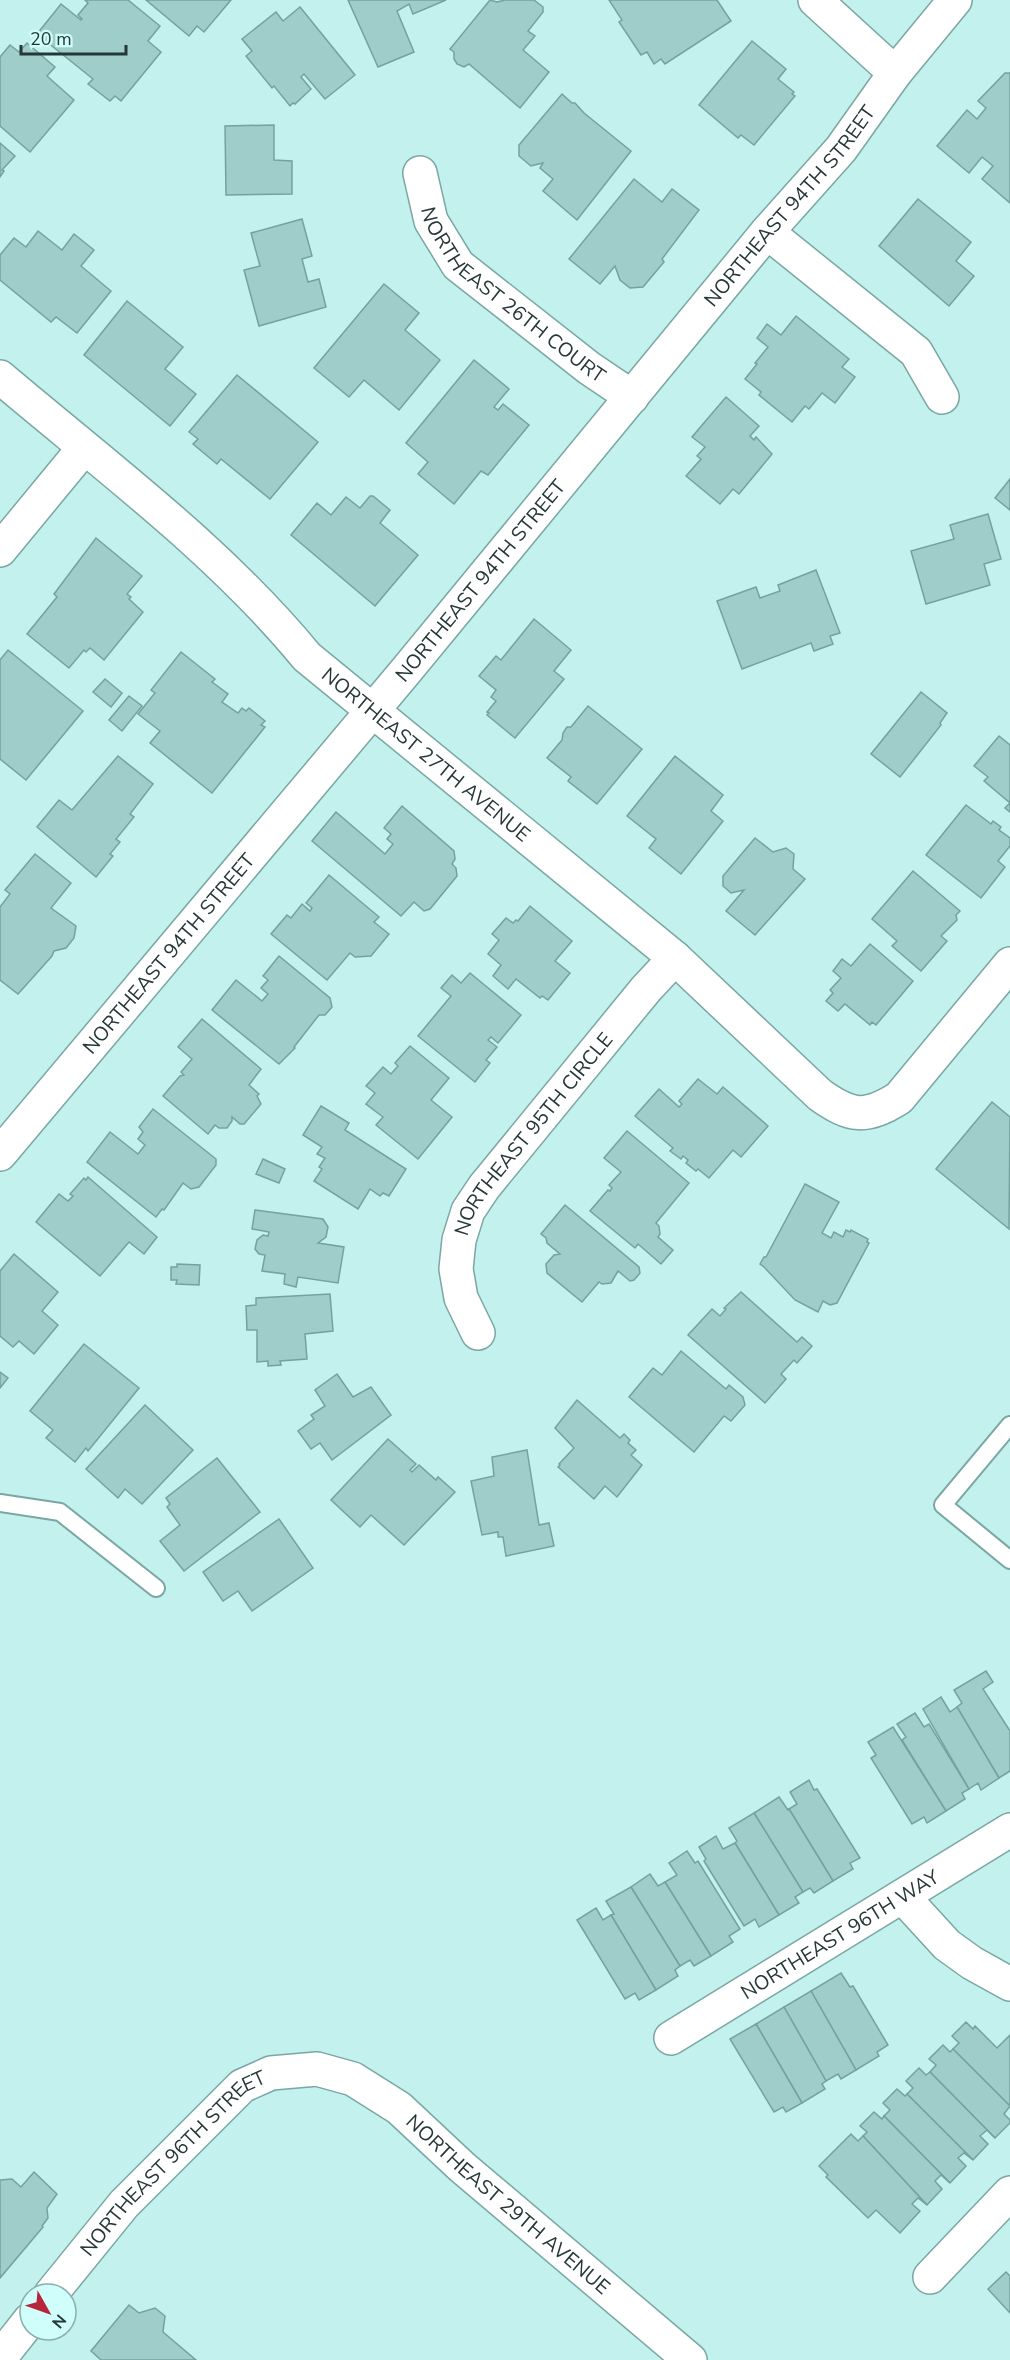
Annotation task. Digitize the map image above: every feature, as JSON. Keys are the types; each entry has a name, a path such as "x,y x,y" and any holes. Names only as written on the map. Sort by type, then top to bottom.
{"street":[{"path":"815,0 895,73"},
{"name":"NORTHEAST 94TH STREET","path":"0,1154 372,712 767,232 841,149 895,73 955,0"},
{"name":"NORTHEAST 26TH COURT","path":"420,173 431,221 458,265 589,368 632,398"},
{"path":"767,232 916,352 942,397"},
{"name":"NORTHEAST 27TH AVENUE","path":"0,377 213,557 286,632 307,657 675,958 820,1095 849,1113 865,1114 883,1108 899,1098 1010,964"},
{"path":"0,550 84,448"},
{"name":"NORTHEAST 95TH CIRCLE","path":"478,1333 461,1298 456,1269 459,1240 468,1211 491,1178 646,989 675,958"},
{"name":"NORTHEAST 96TH WAY","path":"671,2038 1010,1830"},
{"path":"903,1897 947,1946 1010,1984"},
{"name":"NORTHEAST 96TH STREET","path":"61,2282 124,2204 242,2086 271,2073 316,2069"},
{"name":"NORTHEAST 29TH AVENUE","path":"316,2069 353,2079 399,2108 462,2167 690,2360"},
{"path":"930,2277 1010,2193"},
{"path":"0,2358 18,2335"}],"lane":[{"path":"1010,1425 943,1505 1010,1560"},
{"path":"0,1503 60,1512 156,1588"}],"building":[{"path":"85,0 128,0 160,26 148,41 161,52 121,101 115,96 110,101 88,84 93,79 37,34 61,4 81,20 78,15 88,3"},
{"path":"146,0 231,0 204,32 197,26 189,36"},
{"path":"348,0 446,0 413,14 409,4 397,11 414,52 378,67"},
{"path":"490,0 497,2 534,0 543,7 543,12 528,31 535,36 523,50 549,72 520,108 469,64 464,67 457,64 454,52 450,49"},
{"path":"609,0 717,0 731,21 665,64 661,59 654,64 647,52 641,55 619,22 622,20"},
{"path":"300,7 355,75 325,99 304,74 301,77 311,89 290,106 246,56 252,51 242,39 276,12 283,21"},
{"path":"752,41 786,69 778,79 794,92 792,94 795,96 754,145 741,135 738,138 699,105"},
{"path":"27,43 55,67 47,76 74,100 30,152 0,126 0,57 10,45 19,52"},
{"path":"1005,73 1010,73 1010,203 982,179 993,166 982,157 969,173 937,146 967,110 977,119 986,108 978,101"},
{"path":"562,94 631,151 577,220 543,191 553,179 540,168 543,163 531,166 519,156 519,145"},
{"path":"274,125 274,160 292,161 292,194 226,195 225,126"},
{"path":"0,143 15,156 2,170 4,171 0,177"},
{"path":"634,179 662,202 672,189 699,210 662,259 664,262 643,287 630,288 620,280 615,266 600,284 569,259"},
{"path":"918,199 971,242 956,261 974,276 949,306 879,246"},
{"path":"302,219 312,256 302,259 308,282 319,279 326,307 259,326 244,270 260,266 251,233"},
{"path":"38,231 62,250 74,234 94,250 81,266 111,291 77,333 56,317 51,322 0,280 0,255 14,238 26,247"},
{"path":"384,284 419,313 405,330 440,360 399,410 364,380 349,397 314,368"},
{"path":"127,301 183,347 165,369 196,394 170,426 84,355"},
{"path":"796,316 849,359 842,367 855,377 835,403 822,393 809,409 805,406 792,422 759,395 761,392 745,379 768,347 757,338 767,324 781,335"},
{"path":"474,360 509,389 494,407 498,410 503,404 529,425 488,475 481,471 454,504 418,474 428,462 406,443"},
{"path":"237,375 318,442 270,499 221,459 217,464 193,444 198,439 189,432"},
{"path":"726,397 759,426 750,436 754,440 756,437 772,454 739,494 733,489 720,504 686,476 701,459 697,456 705,447 692,437"},
{"path":"1010,479 1010,510 995,498"},
{"path":"370,496 390,510 380,523 418,555 375,606 291,535 317,503 331,515 346,497 360,508"},
{"path":"988,514 1001,559 984,564 990,585 926,604 911,551 954,539 950,525"},
{"path":"96,538 142,576 127,594 131,597 129,599 143,612 104,660 90,648 86,652 84,650 69,668 27,634 57,597 54,594"},
{"path":"816,570 840,633 830,636 833,644 814,651 811,643 742,669 717,601 756,587 760,598 780,591 778,585"},
{"path":"534,619 571,650 554,671 564,679 515,738 487,715 496,701 491,697 496,690 479,676 496,656 501,660"},
{"path":"8,650 83,711 26,780 0,759 0,660"},
{"path":"181,652 215,679 212,682 228,694 222,702 238,713 242,708 246,711 249,708 265,721 261,725 265,727 212,793 150,743 160,731 138,714 155,693 151,690"},
{"path":"105,679 122,693 111,707 93,692"},
{"path":"921,692 947,713 941,725 900,777 871,754"},
{"path":"129,696 142,706 122,731 109,720"},
{"path":"588,706 642,749 597,804 568,781 571,777 547,758 562,740 567,727 571,727"},
{"path":"999,736 1010,745 1010,803 984,781 988,777 974,766"},
{"path":"118,756 153,784 130,814 134,817 116,839 120,842 110,854 113,856 96,877 37,827 59,800 72,810"},
{"path":"675,756 723,795 711,811 723,821 681,874 649,848 656,839 627,816"},
{"path":"966,805 991,824 993,821 1001,827 999,830 1010,838 1010,846 998,861 1005,867 981,898 926,855"},
{"path":"402,806 454,851 455,859 452,864 456,868 457,876 430,909 424,911 414,902 401,916 312,841 336,812 385,854 393,844 387,839 391,834 384,828"},
{"path":"755,838 773,852 786,848 794,854 793,869 805,879 755,935 726,911 744,890 731,893 723,886 723,876"},
{"path":"35,854 71,883 51,908 76,926 74,938 66,948 54,951 18,994 0,980 0,907 10,894 5,890"},
{"path":"913,871 960,911 956,915 957,920 941,936 947,941 921,971 892,946 897,941 872,919"},
{"path":"329,875 379,917 374,922 389,934 371,956 355,957 350,953 327,980 271,934 287,915 291,918 302,904 310,911 312,908 306,903"},
{"path":"530,906 572,941 555,961 570,973 548,1000 542,996 540,998 516,979 508,989 493,976 501,965 488,954 499,940 492,934 506,918 513,923 518,921"},
{"path":"870,944 913,981 876,1025 872,1022 870,1025 845,1004 838,1011 826,1001 833,993 830,990 841,978 833,971 842,959 851,966"},
{"path":"279,956 330,998 332,1007 325,1015 319,1015 295,1048 279,1064 212,1010 236,980 262,1001 268,994 261,988 268,980 263,976"},
{"path":"470,973 521,1015 498,1043 491,1037 488,1040 497,1047 486,1060 490,1063 475,1082 418,1036 451,996 441,988 452,975 461,983"},
{"path":"202,1019 261,1069 249,1085 259,1094 257,1096 261,1104 244,1124 240,1124 232,1117 227,1128 219,1128 215,1125 208,1134 163,1096 180,1076 184,1075 181,1072 192,1059 178,1047"},
{"path":"410,1046 449,1078 431,1100 452,1117 418,1159 376,1125 383,1117 366,1104 375,1093 366,1086 383,1067 391,1074 398,1066 395,1063"},
{"path":"698,1079 717,1094 723,1087 768,1126 741,1157 733,1150 709,1178 686,1163 688,1160 683,1156 681,1159 670,1151 673,1148 635,1116 659,1089 679,1107 682,1104 679,1101"},
{"path":"992,1102 1010,1117 1009,1229 936,1169"},
{"path":"321,1106 349,1123 345,1130 406,1169 389,1196 383,1193 380,1196 370,1189 358,1209 314,1181 322,1169 319,1167 325,1158 317,1154 322,1147 303,1135"},
{"path":"153,1109 216,1159 216,1165 199,1187 191,1189 183,1183 164,1210 162,1209 156,1217 87,1162 110,1132 138,1154 145,1145 138,1139 143,1132 139,1127"},
{"path":"627,1131 689,1183 656,1223 659,1226 658,1237 673,1250 661,1264 638,1244 635,1248 590,1211 608,1190 610,1191 612,1188 609,1185 621,1172 604,1158"},
{"path":"263,1159 285,1169 279,1183 256,1174"},
{"path":"88,1177 157,1237 144,1254 129,1242 100,1276 36,1222 59,1194 68,1201 73,1196 70,1194 84,1178 86,1180"},
{"path":"805,1184 839,1202 822,1233 831,1238 834,1232 843,1237 846,1230 850,1232 851,1230 868,1239 869,1243 837,1303 830,1305 823,1301 818,1312 795,1300 760,1264"},
{"path":"565,1205 639,1267 640,1273 634,1280 630,1281 618,1271 611,1283 599,1282 582,1302 547,1273 546,1264 554,1255 560,1254 547,1243 546,1238 541,1234"},
{"path":"255,1210 323,1219 328,1227 326,1237 318,1243 344,1247 338,1283 298,1277 296,1287 284,1284 285,1274 262,1271 265,1255 259,1254 255,1249 257,1240 263,1235 268,1236 269,1232 252,1229"},
{"path":"14,1254 58,1292 42,1311 58,1325 34,1354 19,1341 13,1347 0,1336 0,1271"},
{"path":"177,1264 200,1265 199,1285 176,1284 177,1280 171,1280 171,1267 177,1267"},
{"path":"741,1292 797,1342 802,1337 812,1346 797,1363 794,1360 781,1374 786,1379 765,1403 688,1335 712,1309 720,1316 726,1309 724,1308"},
{"path":"330,1294 333,1331 305,1334 307,1359 280,1361 281,1365 268,1366 268,1361 257,1362 257,1330 247,1330 246,1306 256,1305 256,1298"},
{"path":"84,1344 139,1388 88,1451 86,1448 75,1462 46,1438 53,1430 30,1411"},
{"path":"681,1351 726,1389 729,1385 743,1397 745,1405 731,1421 724,1416 694,1452 629,1397 653,1368 662,1375"},
{"path":"0,1372 8,1378 0,1388"},
{"path":"337,1374 353,1397 371,1387 391,1415 332,1460 320,1443 311,1449 298,1431 314,1419 311,1415 325,1406 315,1390"},
{"path":"577,1400 620,1438 624,1434 630,1440 628,1443 636,1450 631,1455 642,1465 617,1497 605,1486 594,1499 558,1467 574,1448 555,1428"},
{"path":"145,1405 193,1450 142,1504 125,1489 118,1498 86,1469"},
{"path":"388,1439 416,1464 410,1470 412,1472 419,1465 436,1480 438,1477 455,1492 404,1545 371,1515 360,1527 331,1500"},
{"path":"527,1450 539,1525 549,1523 554,1546 506,1556 503,1537 498,1537 498,1532 482,1535 471,1481 494,1476 492,1457"},
{"path":"217,1458 260,1512 184,1571 160,1541 180,1525 167,1507 170,1504 166,1498"},
{"path":"279,1519 313,1568 252,1611 238,1591 223,1601 203,1572"},
{"path":"986,1671 993,1682 983,1689 1010,1731 1010,1771 999,1778 957,1707 962,1703 954,1690"},
{"path":"941,1697 950,1712 957,1707 999,1778 981,1790 978,1783 969,1789 923,1709"},
{"path":"915,1713 924,1727 929,1724 969,1789 962,1793 965,1799 946,1811 902,1740 906,1737 897,1724"},
{"path":"893,1727 946,1811 927,1823 924,1817 912,1824 871,1758 876,1755 868,1742"},
{"path":"809,1780 860,1858 850,1863 853,1869 833,1881 789,1809 797,1804 790,1792"},
{"path":"779,1797 789,1809 833,1881 814,1893 810,1888 803,1892 754,1813"},
{"path":"754,1813 803,1892 795,1897 799,1903 779,1915 735,1843 737,1841 729,1828"},
{"path":"716,1836 723,1849 735,1843 779,1915 759,1927 755,1919 744,1926 704,1861 706,1859 699,1847"},
{"path":"687,1851 695,1863 698,1861 740,1929 729,1936 733,1942 711,1956 665,1882 677,1875 669,1863"},
{"path":"650,1874 658,1886 665,1882 711,1956 694,1966 690,1960 680,1966 631,1887"},
{"path":"631,1887 680,1966 675,1970 678,1976 656,1990 611,1915 614,1914 606,1901"},
{"path":"596,1908 603,1920 611,1915 656,1990 639,2000 635,1993 625,1999 577,1920"},
{"path":"841,1973 850,1987 853,1986 888,2045 877,2052 879,2056 856,2070 811,1991"},
{"path":"811,1991 856,2070 841,2079 838,2074 826,2081 784,2007"},
{"path":"784,2007 826,2081 822,2084 825,2089 802,2103 756,2024"},
{"path":"966,2022 973,2029 975,2026 997,2048 1010,2035 1010,2106 953,2049 959,2043 952,2036"},
{"path":"756,2024 802,2103 786,2112 783,2107 774,2112 730,2039"},
{"path":"943,2045 950,2052 953,2049 1010,2106 1004,2114 1010,2123 995,2138 930,2072 936,2065 929,2059"},
{"path":"919,2068 926,2075 930,2072 995,2138 987,2130 980,2136 988,2144 973,2160 907,2094 913,2088 906,2081"},
{"path":"897,2089 905,2096 907,2094 973,2160 964,2153 958,2158 966,2166 950,2183 884,2116 890,2110 883,2103"},
{"path":"874,2112 882,2119 884,2116 950,2183 941,2175 935,2181 942,2189 927,2205 863,2136 867,2132 860,2126"},
{"path":"851,2134 858,2141 863,2136 927,2205 918,2198 912,2204 920,2211 900,2233 876,2210 868,2218 826,2177 828,2175 819,2166"},
{"path":"34,2172 57,2194 47,2208 48,2218 43,2227 0,2278 0,2180 12,2179 21,2187"},
{"path":"1006,2272 1010,2276 1010,2313 988,2289"},
{"path":"129,2305 139,2313 155,2308 165,2316 163,2332 196,2360 101,2360 91,2351"}]}
